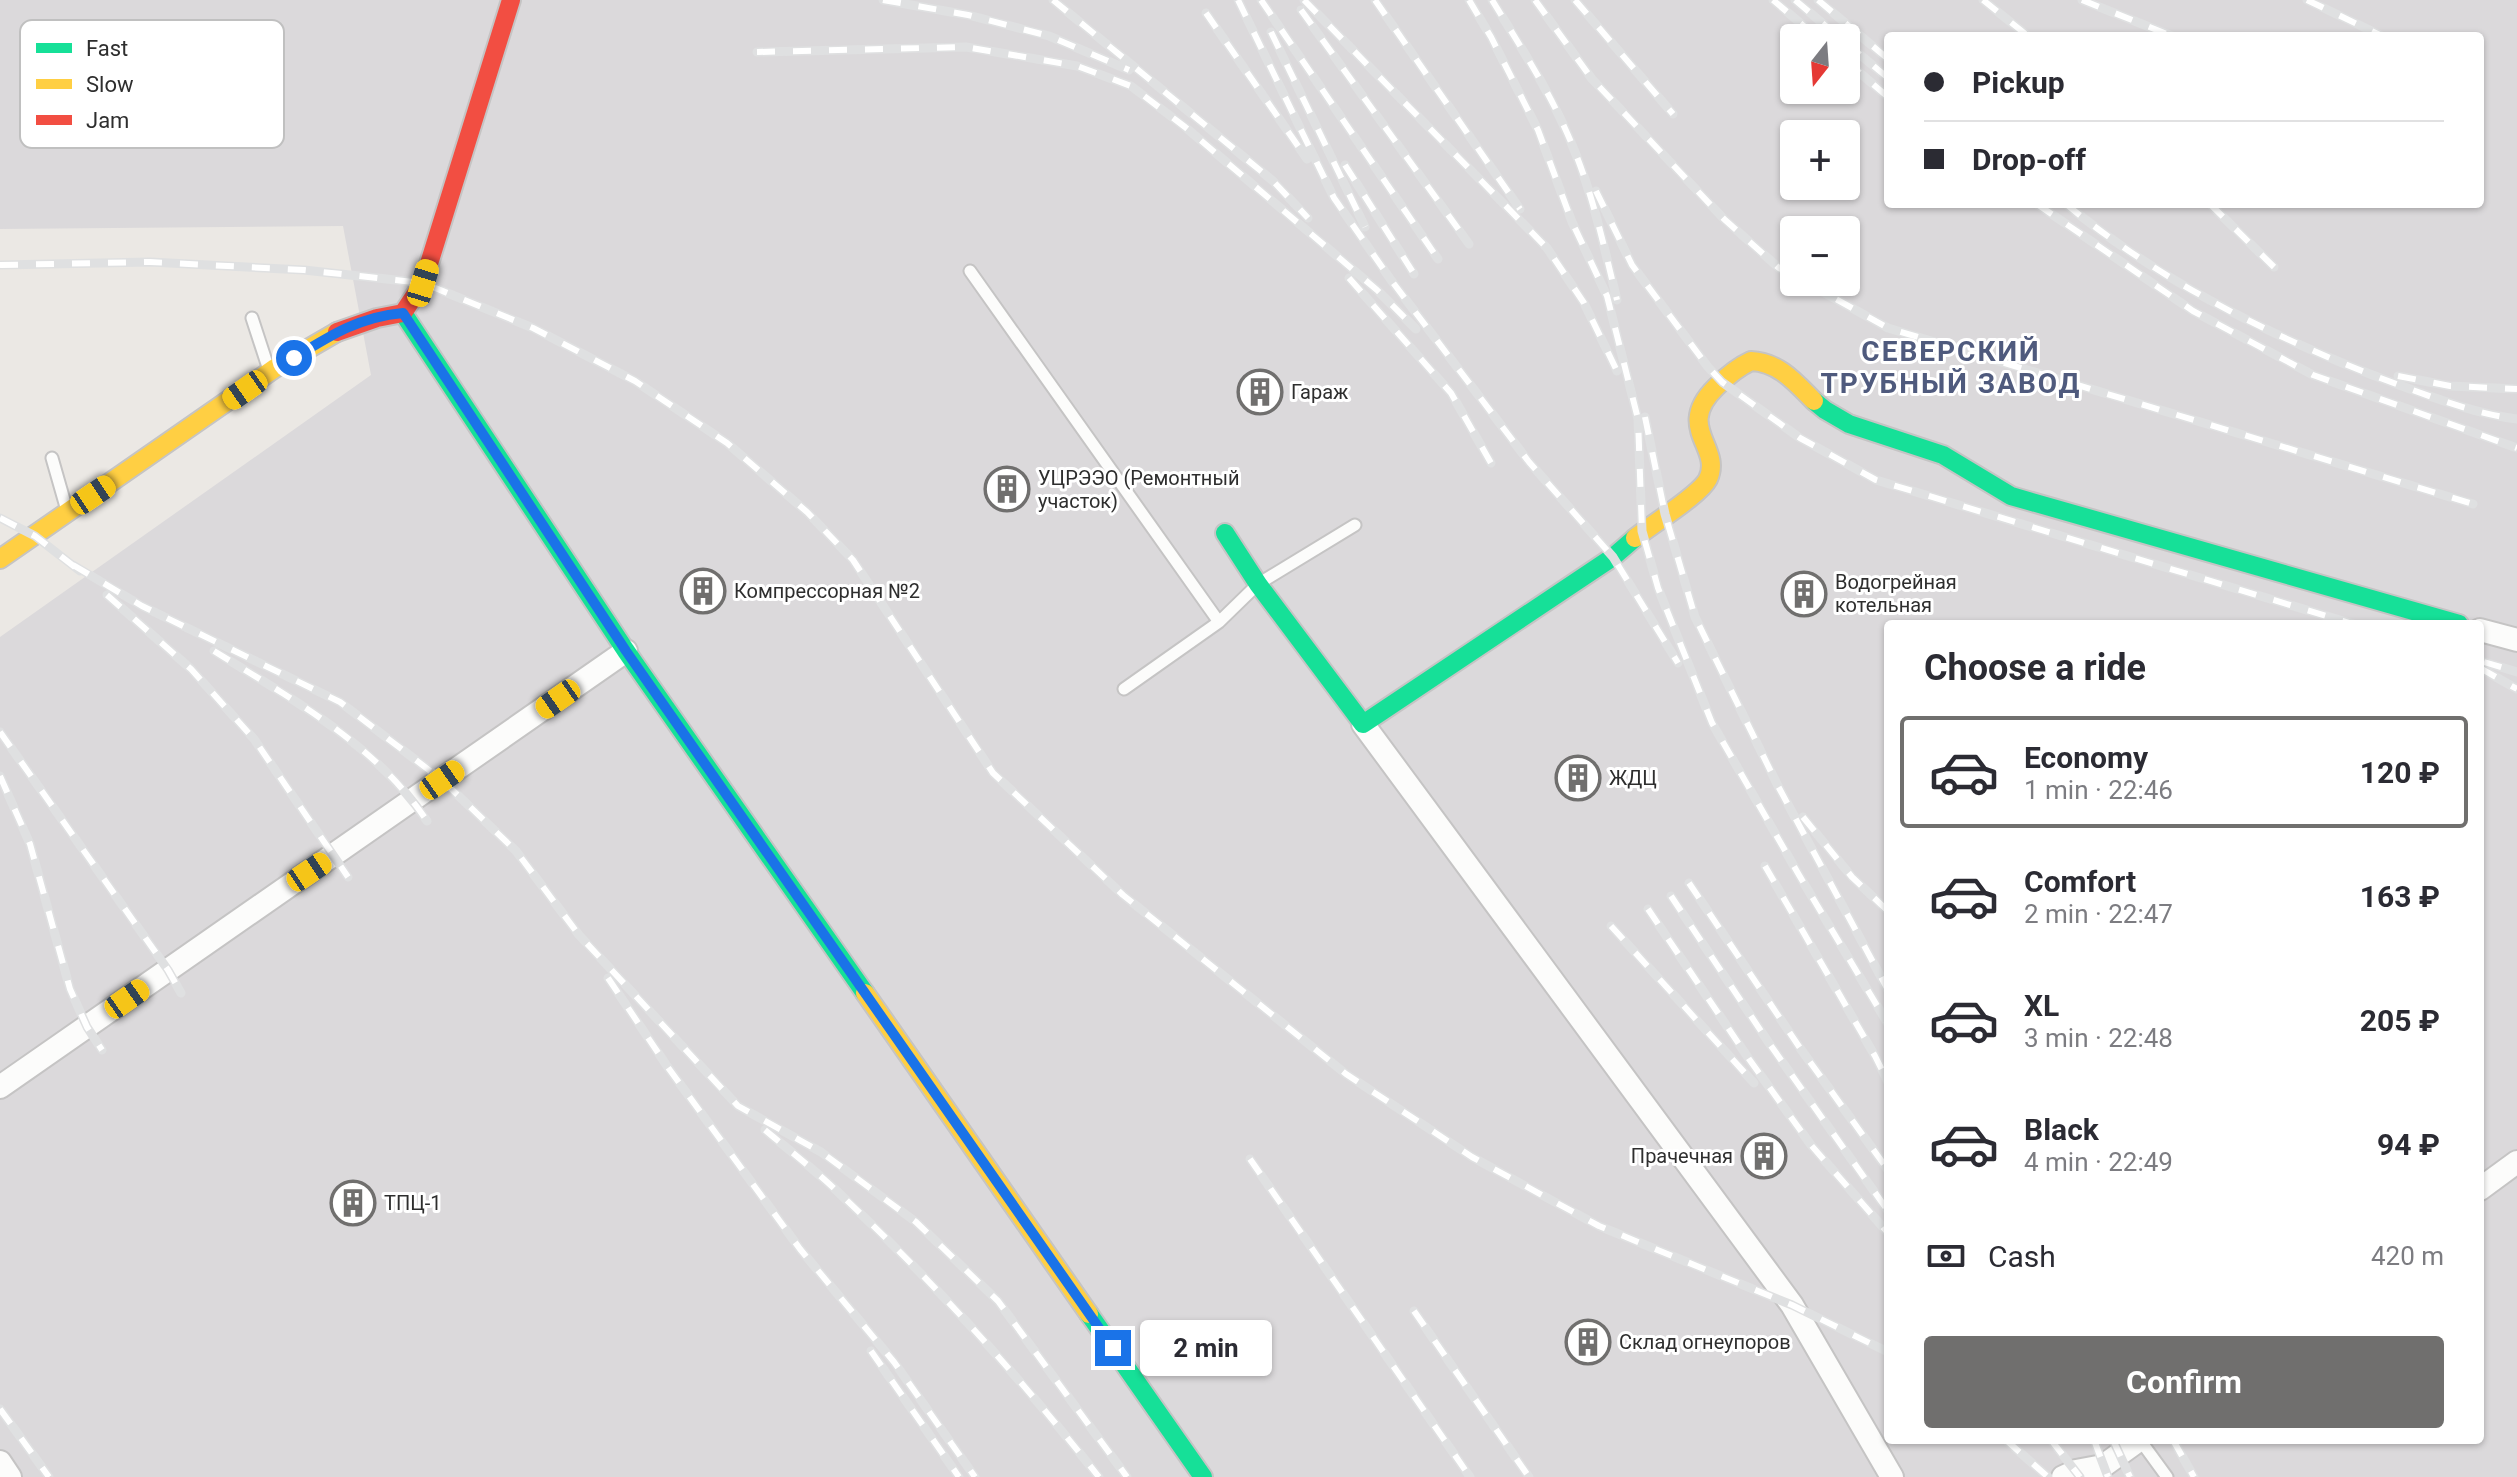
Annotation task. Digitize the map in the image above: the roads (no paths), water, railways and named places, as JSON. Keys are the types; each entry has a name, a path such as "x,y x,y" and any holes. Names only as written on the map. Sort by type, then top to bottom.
{"street":[{"path":"403,313 423,283 511,0"},
{"path":"0,559 270,373 341,328 380,315 403,313"},
{"path":"403,313 626,651 1203,1477"},
{"path":"1363,724 1613,557 1701,487 1710,474 1711,466 1699,433 1697,419 1700,406 1706,395 1750,361 1773,364 1836,417 1934,451 2011,496 2445,620"},
{"path":"1225,533 1258,584 1792,1305 1892,1477"},
{"path":"2484,631 2517,640"},
{"path":"0,1087 626,651"},
{"path":"2484,1186 2517,1162"},
{"path":"2063,1477 2103,1466 2133,1444"},
{"path":"0,1462 10,1477"}],"lane":[{"path":"970,271 1219,622"},
{"path":"252,318 270,373"},
{"path":"52,458 68,512"},
{"path":"1124,689 1219,622 1258,584 1355,525"},
{"path":"2142,1444 2167,1477"}],"railway":[{"path":"883,0 968,15 1049,36 1129,70"},
{"path":"1053,0 1273,181 1308,218"},
{"path":"1238,0 1334,198 1391,280 1529,462 1613,557 1678,663"},
{"path":"1261,0 1438,259"},
{"path":"1304,0 1547,248 1584,303 1617,371"},
{"path":"1375,0 1520,209"},
{"path":"1469,0 1538,130 1572,222 1607,296 1638,419 1642,531 1658,588 1712,723 1884,1017"},
{"path":"1492,0 1567,132 1582,170 1617,300"},
{"path":"1535,0 1592,79 1724,219 1780,269"},
{"path":"1575,0 1673,114"},
{"path":"1773,0 1801,24"},
{"path":"1795,0 1823,24"},
{"path":"1818,0 1884,56"},
{"path":"1983,0 2023,32"},
{"path":"2082,0 2162,32"},
{"path":"2307,0 2374,32"},
{"path":"1301,10 1469,244"},
{"path":"1206,13 1307,159"},
{"path":"1271,32 1365,227"},
{"path":"757,52 966,47 1077,66 1131,86 1185,127 1377,290 1416,329"},
{"path":"1860,55 1884,75"},
{"path":"1860,73 1884,94"},
{"path":"1345,165 1414,274"},
{"path":"1596,191 1632,265 1708,367 1722,382 1800,438 1876,480 2340,620"},
{"path":"2043,208 2193,311 2313,375 2517,448"},
{"path":"2071,208 2142,260 2268,330 2428,396 2472,410 2517,419"},
{"path":"2214,208 2274,267"},
{"path":"0,265 150,262 304,270 423,283 533,328 635,381 727,443 807,512 853,560 993,773 1123,895 1346,1074 1472,1157 1599,1226 1792,1305 1884,1350"},
{"path":"1349,278 1451,393 1491,463"},
{"path":"1830,296 1888,328 2473,504"},
{"path":"2398,376 2450,386 2517,389"},
{"path":"1645,417 1665,514 1695,617 1778,786 1884,983"},
{"path":"0,518 35,536 80,571"},
{"path":"73,565 142,606 340,702 442,780 516,851 579,935 738,1106 821,1152 916,1222 998,1301 1127,1477"},
{"path":"107,595 191,669 254,739 348,877"},
{"path":"214,651 302,705 357,746 383,768 427,821"},
{"path":"2484,662 2517,672"},
{"path":"2484,670 2517,689"},
{"path":"0,732 168,970 181,993"},
{"path":"0,776 30,844 70,989 87,1027 102,1050"},
{"path":"1803,817 1852,877 1884,907"},
{"path":"1765,866 1884,1074"},
{"path":"1689,883 1800,1048 1884,1164"},
{"path":"1671,896 1769,1043 1884,1205"},
{"path":"1648,909 1811,1145 1884,1228"},
{"path":"1611,926 1754,1083"},
{"path":"608,978 667,1066 800,1249 894,1362 975,1477"},
{"path":"765,1130 839,1193 941,1295 1038,1402 1099,1477"},
{"path":"1250,1159 1470,1477"},
{"path":"1414,1311 1529,1477"},
{"path":"871,1351 959,1477"},
{"path":"0,1409 49,1477"},
{"path":"2011,1444 2048,1477"},
{"path":"2054,1444 2080,1477"},
{"path":"2096,1444 2108,1477"},
{"path":"2115,1444 2130,1477"},
{"path":"2175,1444 2194,1477"}],"place":[{"name":"Гараж","path":"1260,392"},
{"name":"УЦРЭЭО (Ремонтный участок)","path":"1007,489"},
{"name":"Компрессорная №2","path":"703,591"},
{"name":"Водогрейная котельная","path":"1804,594"},
{"name":"ЖДЦ","path":"1578,778"},
{"name":"Прачечная","path":"1764,1156"},
{"name":"ТПЦ-1","path":"353,1203"},
{"name":"Склад огнеупоров","path":"1588,1342"}],"district":[{"name":"СЕВЕРСКИЙ ТРУБНЫЙ ЗАВОД","path":"1951,367"}]}
